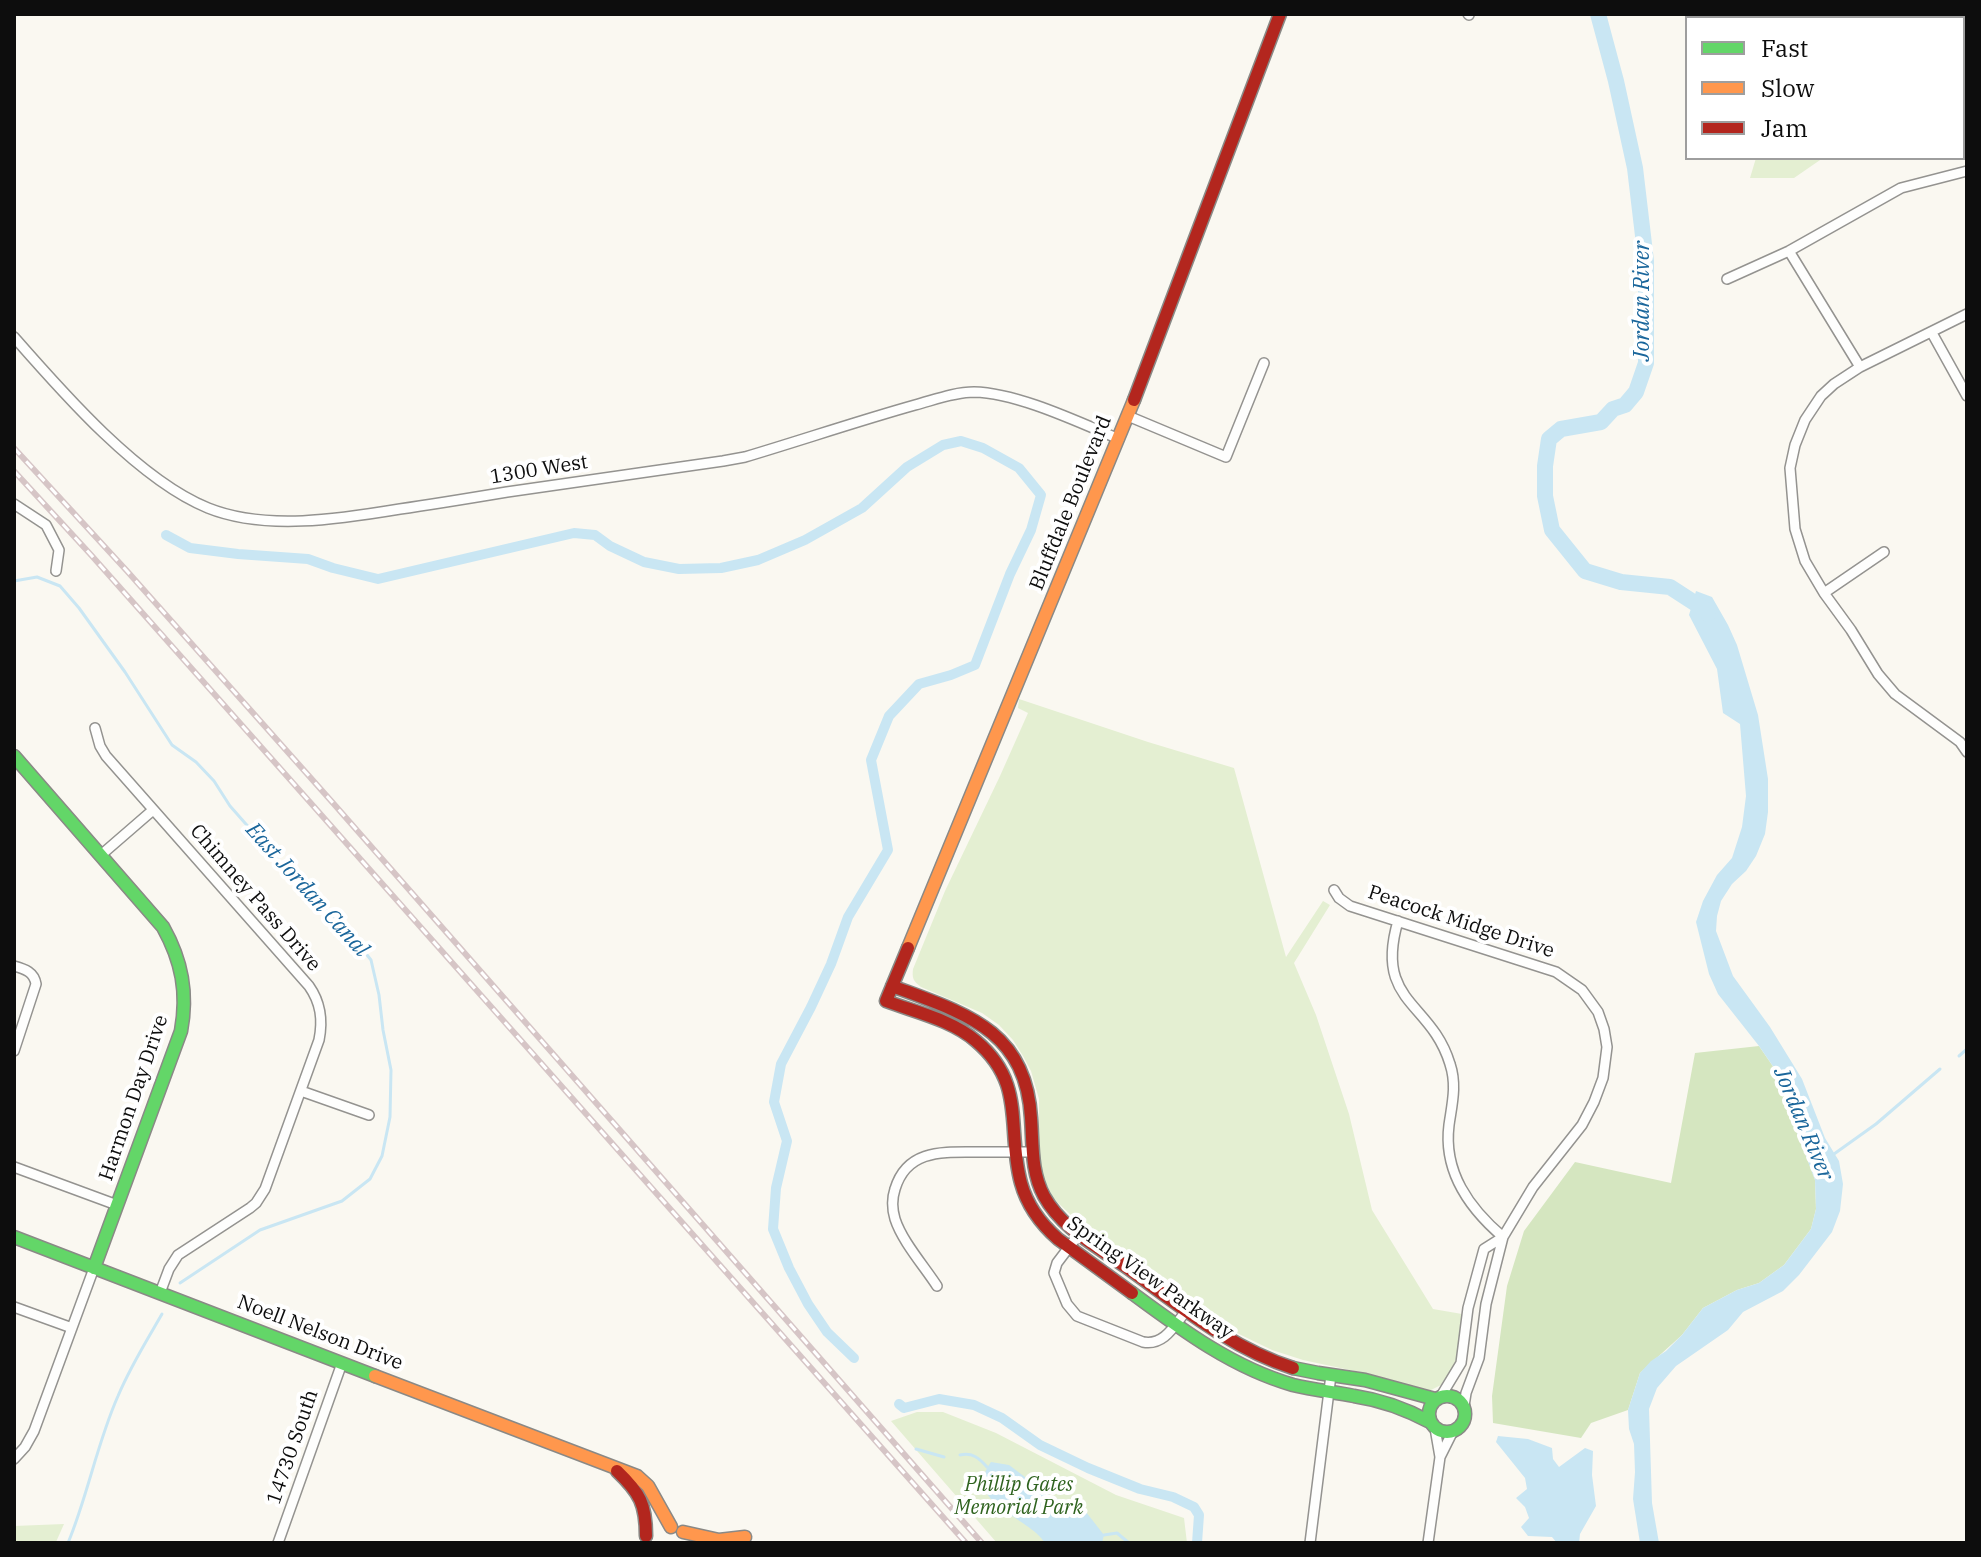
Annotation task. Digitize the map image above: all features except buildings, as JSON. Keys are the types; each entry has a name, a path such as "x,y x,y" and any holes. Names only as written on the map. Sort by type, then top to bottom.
{"street":[{"name":"Bluffdale Boulevard","path":"886,1001 1119,439 1280,14"},
{"path":"1727,279 1789,251 1901,188 1967,171"},
{"path":"1789,251 1860,367"},
{"path":"1967,314 1860,367 1834,384 1821,396 1805,420 1790,468 1795,529 1805,561 1824,593 1878,674 1895,694 1964,738 1967,752"},
{"path":"1932,333 1967,396"},
{"name":"1300 West","path":"14,337 105,435 160,480 208,508 235,517 258,520 331,520 723,461 961,392 1018,400 1119,439"},
{"path":"1128,416 1226,457 1264,363"},
{"path":"14,504 46,525 59,550 56,571"},
{"path":"1824,593 1884,552"},
{"name":"Chimney Pass Drive","path":"95,728 106,756 315,994 320,1011 321,1033 261,1196 250,1208 178,1255 160,1293"},
{"name":"Harmon Day Drive","path":"14,756 154,915 171,940 181,963 186,994 181,1031 94,1268"},
{"path":"101,855 153,810"},
{"name":"Peacock Midge Drive","path":"1334,890 1350,906 1556,972 1582,990 1593,1004 1606,1038 1607,1057 1594,1102 1574,1137 1533,1187 1503,1237 1486,1304 1479,1358 1464,1406"},
{"path":"1398,921 1391,948 1396,981 1407,1000 1437,1036 1450,1063 1454,1093 1448,1138 1452,1169 1470,1205 1503,1237"},
{"path":"14,966 27,970 34,977 35,991 14,1051"},
{"name":"Spring View Parkway","path":"892,986 967,1015 1003,1041 1026,1081 1031,1108 1035,1175 1047,1202 1079,1234 1186,1311 1232,1341 1269,1358 1297,1368 1438,1398"},
{"name":"Spring View Parkway","path":"886,1001 960,1031 990,1054 1003,1071 1011,1092 1019,1180 1028,1203 1042,1224 1069,1247 1175,1325 1253,1370 1294,1385 1409,1411 1433,1425"},
{"path":"301,1091 369,1115"},
{"path":"937,1286 902,1235 895,1219 894,1193 901,1175 916,1160 936,1153 1032,1152"},
{"path":"14,1167 117,1205"},
{"path":"1079,1234 1057,1263 1054,1273 1067,1304 1077,1316 1147,1343 1155,1343 1186,1311"},
{"name":"Noell Nelson Drive","path":"14,1237 637,1476 648,1486 681,1534"},
{"name":"Peacock Midge Drive","path":"1438,1398 1461,1363 1472,1292 1484,1249 1503,1237"},
{"path":"14,1459 34,1431 94,1268"},
{"path":"14,1307 72,1328"},
{"name":"14730 South","path":"278,1543 342,1363"},
{"path":"1310,1543 1331,1375"},
{"path":"1428,1543 1440,1457 1453,1431 1464,1421 1464,1406 1457,1398 1447,1395 1438,1398 1429,1410 1440,1457"},
{"path":"1433,1425 1444,1432 1453,1431"},
{"name":"Noell Nelson Drive","path":"612,1466 642,1500 646,1511 644,1540"},
{"path":"644,1540 655,1529 719,1540 745,1537 734,1543"}],"green space":[{"path":"1967,14 1967,92 1965,94 1965,16 1858,16"},
{"path":"1755,160 1820,160 1794,178 1750,178"},
{"path":"1019,699 1234,768 1286,957 1323,901 1330,905 1294,963 1316,1015 1349,1114 1372,1210 1433,1309 1462,1314 1459,1350 1454,1365 1441,1385 1429,1391 1272,1350 1206,1315 1077,1221 1054,1199 1039,1170 1039,1099 1031,1071 1013,1040 982,1013 921,987 915,981 913,969 945,891 1028,713 1018,708"},
{"path":"1759,1046 1781,1078 1791,1116 1815,1180 1816,1209 1811,1229 1784,1265 1759,1283 1737,1290 1703,1308 1682,1335 1640,1373 1628,1410 1591,1423 1581,1438 1493,1423 1492,1396 1507,1286 1524,1231 1575,1162 1671,1183 1695,1053"},
{"name":"Phillip Gates Memorial Park","path":"917,1412 943,1412 996,1433 1116,1495 1184,1518 1187,1543 997,1543 891,1421"},
{"path":"64,1524 56,1542 14,1542 14,1526"}],"water":[{"path":"1696,591 1712,597 1737,645 1758,715 1768,779 1765,834 1756,856 1721,901 1716,931 1733,976 1802,1079 1825,1138 1839,1161 1843,1184 1840,1211 1832,1232 1799,1275 1783,1291 1743,1312 1728,1330 1676,1366 1657,1388 1649,1409 1652,1503 1659,1543 1640,1543 1633,1499 1634,1444 1628,1410 1640,1373 1682,1335 1703,1308 1737,1290 1759,1283 1784,1265 1811,1229 1816,1209 1815,1180 1791,1116 1781,1078 1718,994 1709,974 1696,922 1717,875 1732,858 1742,827 1746,796 1740,724 1723,713 1717,669 1689,615"},
{"path":"1498,1436 1528,1439 1552,1448 1553,1459 1559,1467 1585,1448 1593,1451 1596,1506 1580,1534 1579,1543 1557,1543 1552,1537 1528,1536 1521,1527 1529,1518 1525,1507 1516,1498 1527,1489 1525,1478 1496,1442"},
{"path":"991,1462 1009,1465 1049,1495 1086,1512 1104,1535 1102,1543 1045,1543 991,1499 985,1488 984,1476"}],"waterway":[{"name":"Jordan River","path":"1598,14 1635,168 1646,261 1646,363 1636,392 1625,405 1613,409 1601,422 1561,429 1549,439 1545,496 1552,530 1585,571 1621,582 1670,587 1708,614"},
{"path":"166,535 190,548 308,559 378,579 574,533 595,535 644,562 679,569 721,568 758,560 805,540 862,508 907,467 943,445 961,441 983,448 1019,468 1041,495 1031,530 1010,574 975,665 919,684 889,716 871,760 888,850 848,917 831,964 781,1064 774,1102 787,1141 776,1188 773,1229 808,1304 827,1332 854,1358"},
{"name":"East Jordan Canal","path":"14,581 37,577 60,586 125,672 172,745 196,762 214,781 230,806 290,874 349,932 371,960 391,1070 390,1117 382,1156 370,1179 342,1201 260,1230 180,1283"},
{"path":"1959,1056 1967,1049"},
{"path":"1834,1154 1876,1124 1940,1069"},
{"name":"East Jordan Canal","path":"68,1543 111,1414 128,1375 162,1314"},
{"path":"899,1404 904,1408 939,1399 974,1405 1002,1418 1040,1445 1088,1468 1140,1489 1173,1497 1194,1507 1199,1515 1197,1543"},
{"path":"916,1449 944,1457"},
{"path":"960,1455 975,1456 987,1467"},
{"path":"1104,1535 1117,1533 1129,1543"}],"railway":[{"path":"14,448 333,803 982,1543"},
{"path":"14,471 966,1543"}],"traffic: fast":[{"path":"14,756 163,927 175,952 182,978 184,1004 181,1031 94,1268"},
{"path":"14,1237 375,1376"},
{"path":"1132,1293 1189,1334 1250,1369 1293,1385 1384,1403 1430,1422"},
{"path":"1293,1368 1365,1380 1435,1399"},
{"path":"1447,1396 1460,1401 1465,1414 1460,1427 1447,1432 1434,1427 1429,1414 1434,1401 1447,1396"}],"traffic: slow":[{"path":"908,948 1134,400"},
{"path":"375,1376 637,1476 648,1486 671,1527"},
{"path":"683,1532 719,1540 745,1537"}],"traffic: jam":[{"path":"1134,400 1280,14"},
{"path":"908,948 886,1001 956,1027 992,1057 1009,1090 1017,1163 1031,1206 1058,1239 1132,1293"},
{"path":"892,986 966,1016 1004,1044 1027,1088 1033,1158 1040,1187 1060,1218 1226,1337 1293,1368"},
{"path":"617,1471 640,1500 645,1515 646,1536"}]}
